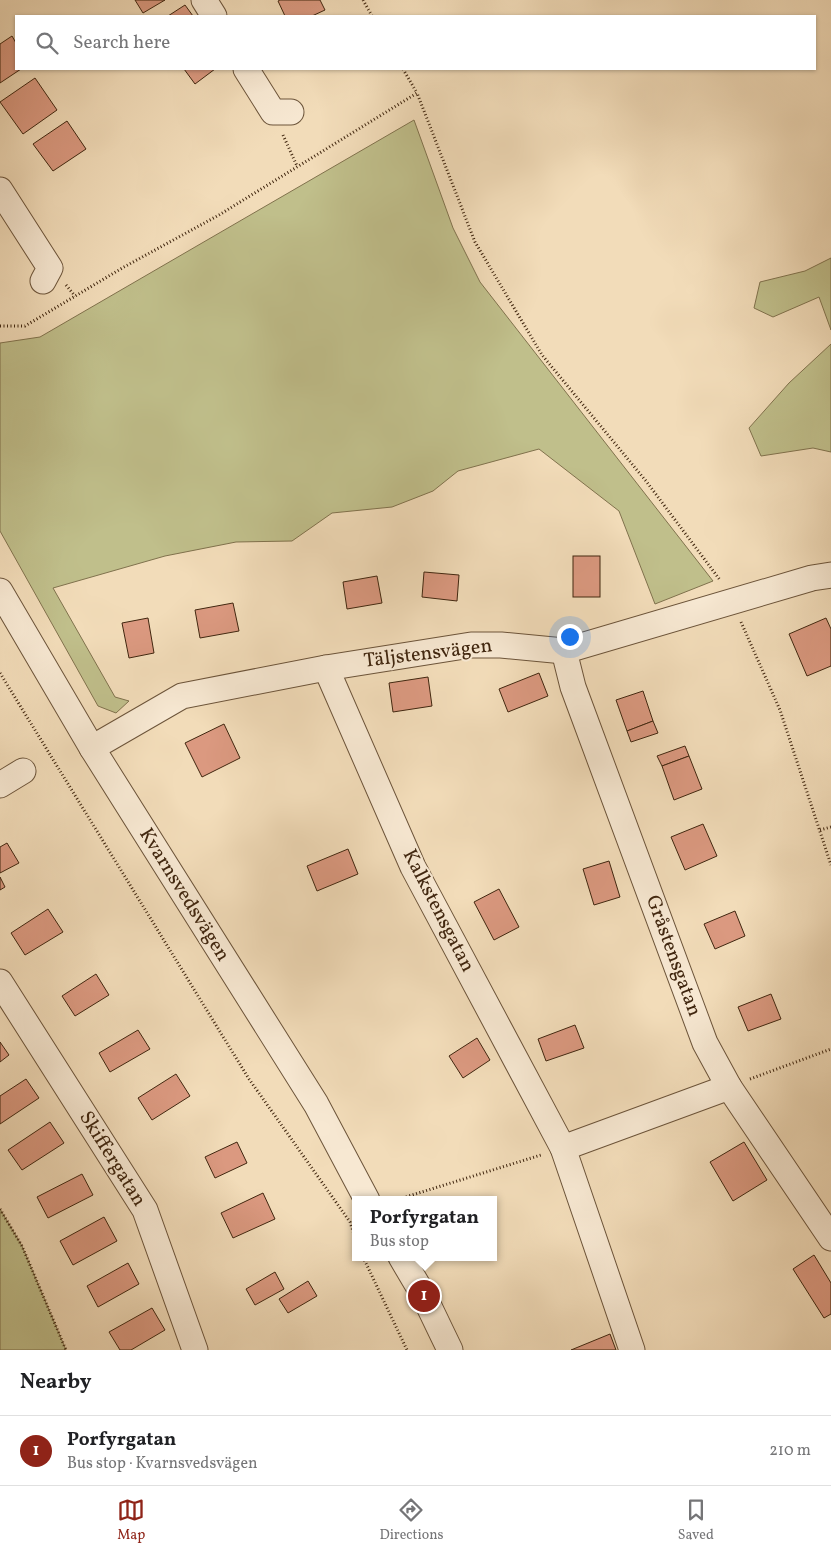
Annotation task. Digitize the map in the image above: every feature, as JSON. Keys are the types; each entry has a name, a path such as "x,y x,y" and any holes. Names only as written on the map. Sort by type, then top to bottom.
{"street":[{"path":"204,0 213,15"},
{"path":"247,70 282,112"},
{"path":"0,190 50,268 42,281"},
{"name":"Täljstensvägen","path":"92,748 182,696 326,668 471,645 501,645 564,651 812,578 831,575"},
{"name":"Kvarnsvedsvägen","path":"0,591 92,748 316,1104 365,1196"},
{"name":"Gråstensgatan","path":"564,651 574,687 705,1043 729,1087 831,1238"},
{"name":"Kalkstensgatan","path":"326,668 413,868 563,1148 632,1350"},
{"path":"0,785 23,770"},
{"name":"Skiffergatan","path":"0,982 145,1210 195,1350"},
{"path":"563,1148 729,1087"},
{"path":"403,1261 430,1308 450,1350"}],"path":[{"path":"363,0 371,15"},
{"path":"404,70 417,93 475,242 542,355 646,481 725,587 780,710 831,865"},
{"path":"0,326 25,326 124,267 219,215 417,93"},
{"path":"282,112 297,166"},
{"path":"0,673 249,1079 350,1222 352,1228"},
{"path":"820,830 831,827"},
{"path":"729,1087 831,1049"},
{"path":"409,1196 563,1148"},
{"path":"0,1209 22,1246 66,1350"},
{"path":"365,1261 407,1350"}],"shaded area":[{"path":"414,120 453,228 480,282 713,581 655,604 619,511 539,449 458,471 433,491 392,507 332,513 292,541 236,542 165,556 53,588 115,697 129,701 116,713 98,706 0,531 0,343 40,337"},
{"path":"831,258 831,330 819,297 773,317 754,308 760,282 805,271"},
{"path":"831,344 831,452 813,448 761,456 749,428 789,383"},
{"path":"0,1209 22,1246 66,1350 0,1350"}],"building":[{"path":"135,0 165,0 143,13"},
{"path":"320,0 325,10 314,15 285,15 278,1"},
{"path":"185,5 192,15 170,15"},
{"path":"12,36 15,41 15,70 20,70 0,83 0,44"},
{"path":"185,70 214,70 195,84"},
{"path":"35,78 57,110 23,134 0,102"},
{"path":"67,121 86,149 53,171 33,144"},
{"path":"573,556 600,556 600,597 573,597"},
{"path":"424,572 459,575 457,601 422,597"},
{"path":"377,576 382,603 347,609 343,582"},
{"path":"233,603 239,631 200,638 195,610"},
{"path":"148,618 154,653 129,658 122,623"},
{"path":"826,618 831,629 831,666 807,676 789,634"},
{"path":"539,673 548,696 508,712 499,689"},
{"path":"428,677 432,706 393,712 389,683"},
{"path":"643,691 653,721 627,731 616,700"},
{"path":"653,721 658,733 631,742 627,731"},
{"path":"224,724 240,758 202,777 185,743"},
{"path":"685,746 689,756 662,766 657,756"},
{"path":"689,756 702,789 674,800 662,766"},
{"path":"703,824 717,856 685,870 671,837"},
{"path":"7,843 19,863 0,873 0,847"},
{"path":"348,849 358,874 317,891 307,866"},
{"path":"609,861 620,897 594,905 583,869"},
{"path":"0,877 5,887 0,890"},
{"path":"499,889 519,927 494,940 474,902"},
{"path":"48,909 63,932 25,955 11,933"},
{"path":"735,911 745,936 715,949 704,924"},
{"path":"96,974 109,995 75,1016 62,996"},
{"path":"771,994 781,1019 748,1031 738,1007"},
{"path":"575,1025 584,1048 546,1061 538,1039"},
{"path":"138,1030 150,1049 110,1072 99,1053"},
{"path":"477,1038 490,1060 463,1078 449,1056"},
{"path":"0,1042 9,1055 0,1062"},
{"path":"176,1074 190,1096 152,1120 138,1098"},
{"path":"26,1079 39,1098 0,1124 0,1096"},
{"path":"50,1122 64,1143 22,1170 8,1150"},
{"path":"237,1142 247,1163 215,1178 205,1157"},
{"path":"744,1142 767,1180 733,1201 710,1162"},
{"path":"82,1174 93,1195 48,1218 37,1197"},
{"path":"263,1193 275,1219 233,1238 221,1213"},
{"path":"104,1217 117,1241 73,1265 60,1241"},
{"path":"814,1255 831,1283 831,1314 824,1318 793,1269"},
{"path":"128,1263 139,1284 98,1307 87,1286"},
{"path":"275,1272 284,1289 255,1305 246,1289"},
{"path":"308,1281 317,1296 288,1313 279,1299"},
{"path":"152,1308 165,1330 131,1350 120,1350 109,1332"},
{"path":"610,1334 616,1350 571,1350"}],"place":[{"name":"Porfyrgatan","path":"424,1296"}]}
